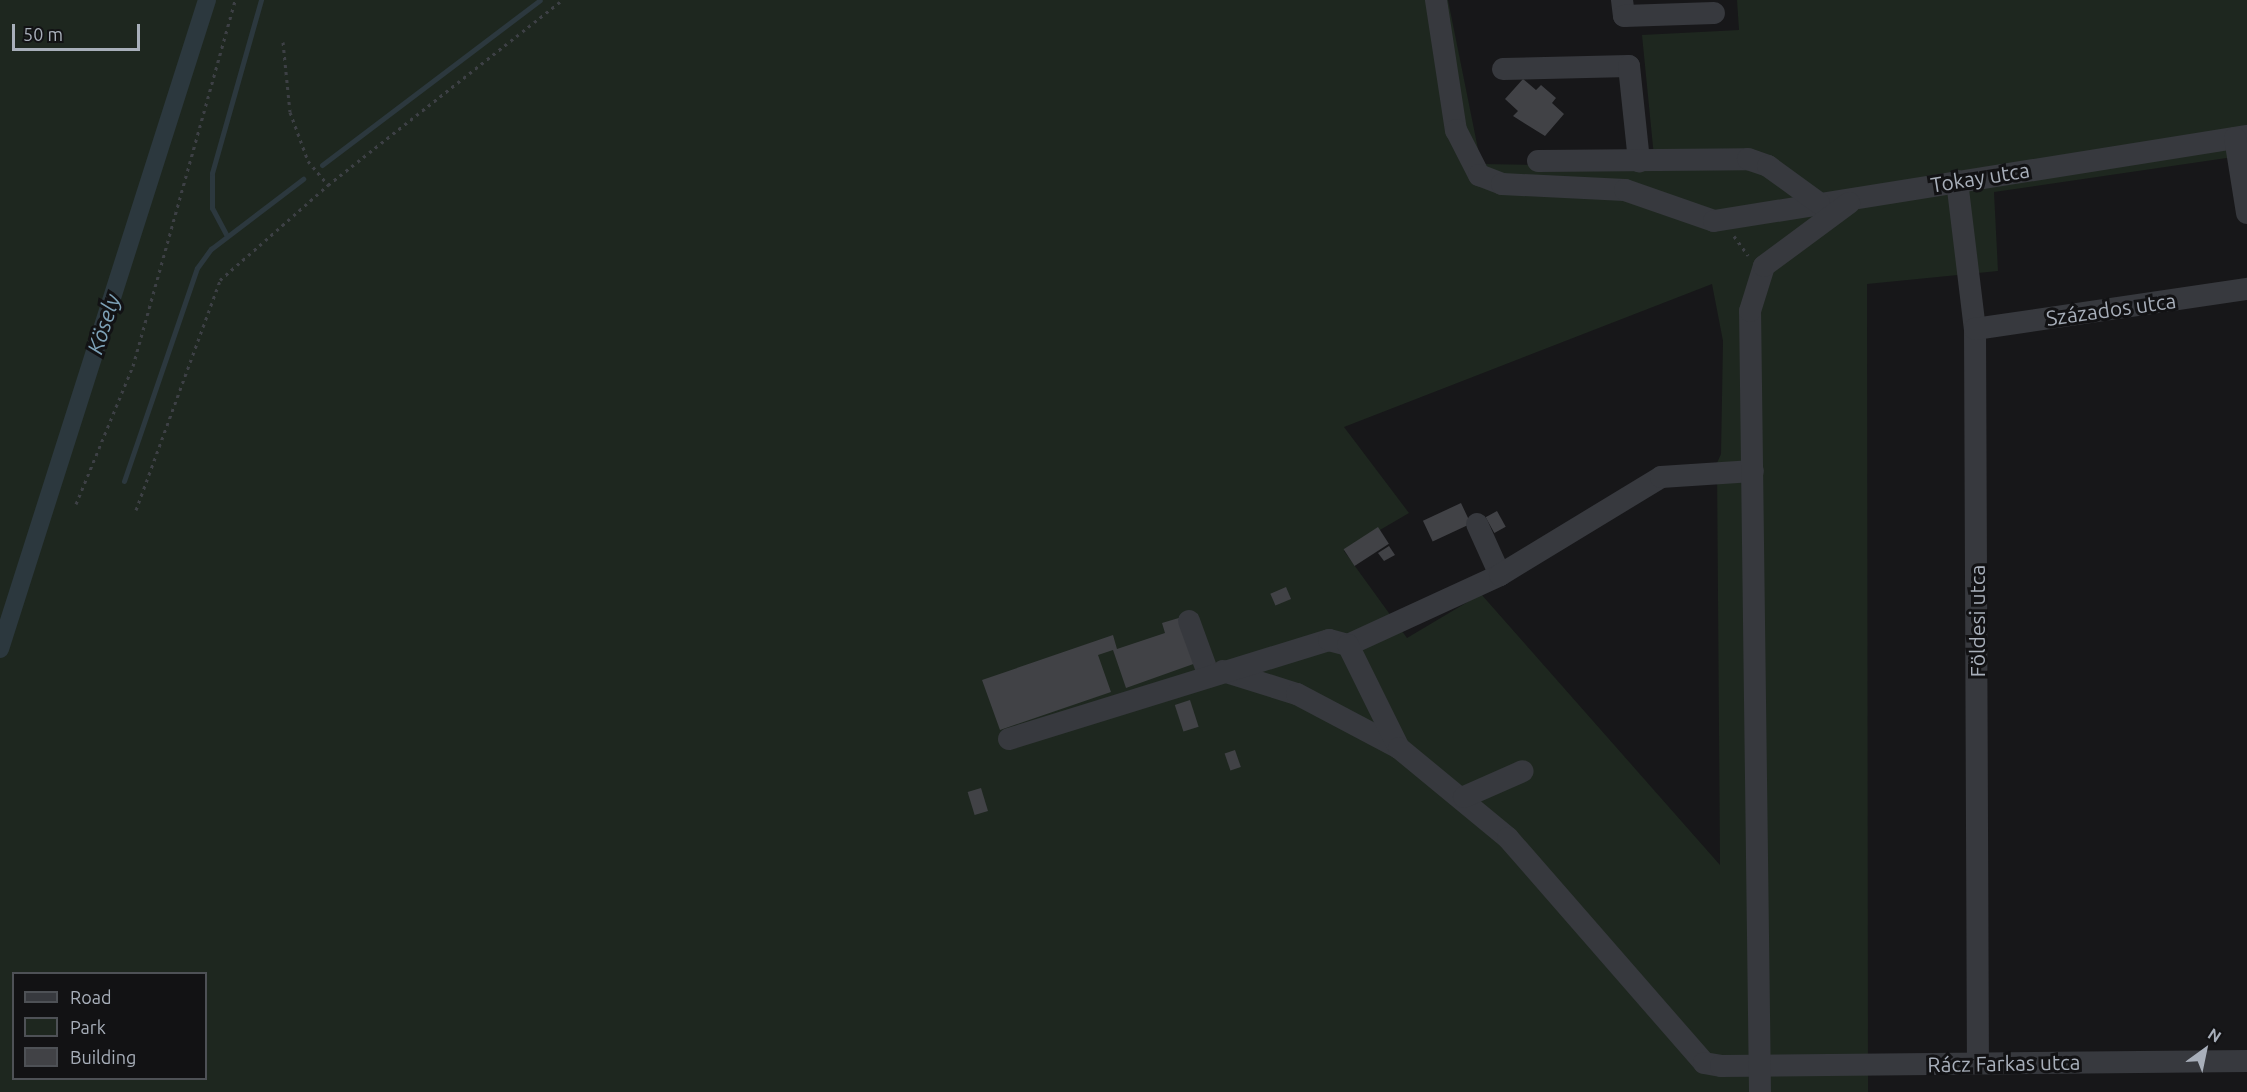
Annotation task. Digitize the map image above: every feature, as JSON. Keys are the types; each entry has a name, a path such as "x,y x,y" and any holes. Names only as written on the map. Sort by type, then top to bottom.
{"street":[{"path":"1436,0 1456,130 1479,175 1502,184 1625,190 1714,221"},
{"path":"1622,0 1624,16 1714,13"},
{"path":"1503,69 1629,66 1639,161"},
{"path":"2241,137 2247,213"},
{"name":"Tokay utca","path":"1714,221 2241,137"},
{"path":"1538,161 1758,161 1819,203"},
{"name":"Földesi utca","path":"1957,181 1975,329 1978,1063"},
{"path":"1760,1092 1753,290 1764,266 1774,256 1861,197"},
{"name":"Százados utca","path":"1975,329 2247,289"},
{"path":"1009,739 1216,673 1329,640 1348,645 1500,575 1661,477 1753,471"},
{"path":"1477,524 1500,575"},
{"path":"1189,621 1216,673"},
{"path":"1348,645 1399,748"},
{"name":"Rácz Farkas utca","path":"1216,673 1297,694 1399,748 1464,797 1508,838 1694,1054 1713,1065 2247,1061"},
{"path":"1464,797 1523,771"}],"path":[{"path":"76,504 133,366 235,0"},
{"path":"136,510 215,287 240,259 328,185 562,0"},
{"path":"283,42 290,112 308,161 328,185"},
{"path":"1714,221 1746,251 1753,290"}],"green space":[{"path":"0,0 1448,0 1481,164 1655,167 1642,35 1739,30 1737,0 2247,0 2247,155 1994,192 1998,271 1867,284 1868,1092 0,1092","holes":["1712,284 1723,341 1721,454 1717,463 1720,865 1481,594 1407,638 1344,551 1409,513 1344,427"]}],"building":[{"path":"1523,79 1536,90 1541,85 1556,98 1552,103 1564,114 1545,136 1513,116 1518,111 1505,99"},
{"path":"1461,503 1471,524 1433,542 1423,521"},
{"path":"1497,511 1506,527 1494,533 1486,517"},
{"path":"1378,527 1389,544 1355,566 1344,549"},
{"path":"1389,546 1395,555 1384,561 1378,553"},
{"path":"1286,587 1291,599 1275,606 1270,594"},
{"path":"1182,617 1199,662 1126,688 1113,650 1098,655 1111,692 1000,730 982,680 1113,635 1117,649 1165,633 1162,623"},
{"path":"1190,700 1199,727 1183,732 1175,705"},
{"path":"1235,750 1241,767 1230,771 1225,754"},
{"path":"981,788 988,811 975,815 968,792"}],"waterway":[{"name":"Kösely","path":"0,649 207,0"},
{"path":"227,236 212,208 212,173 261,0"},
{"path":"322,165 540,0"},
{"path":"124,481 197,268 211,249 303,179"}]}
